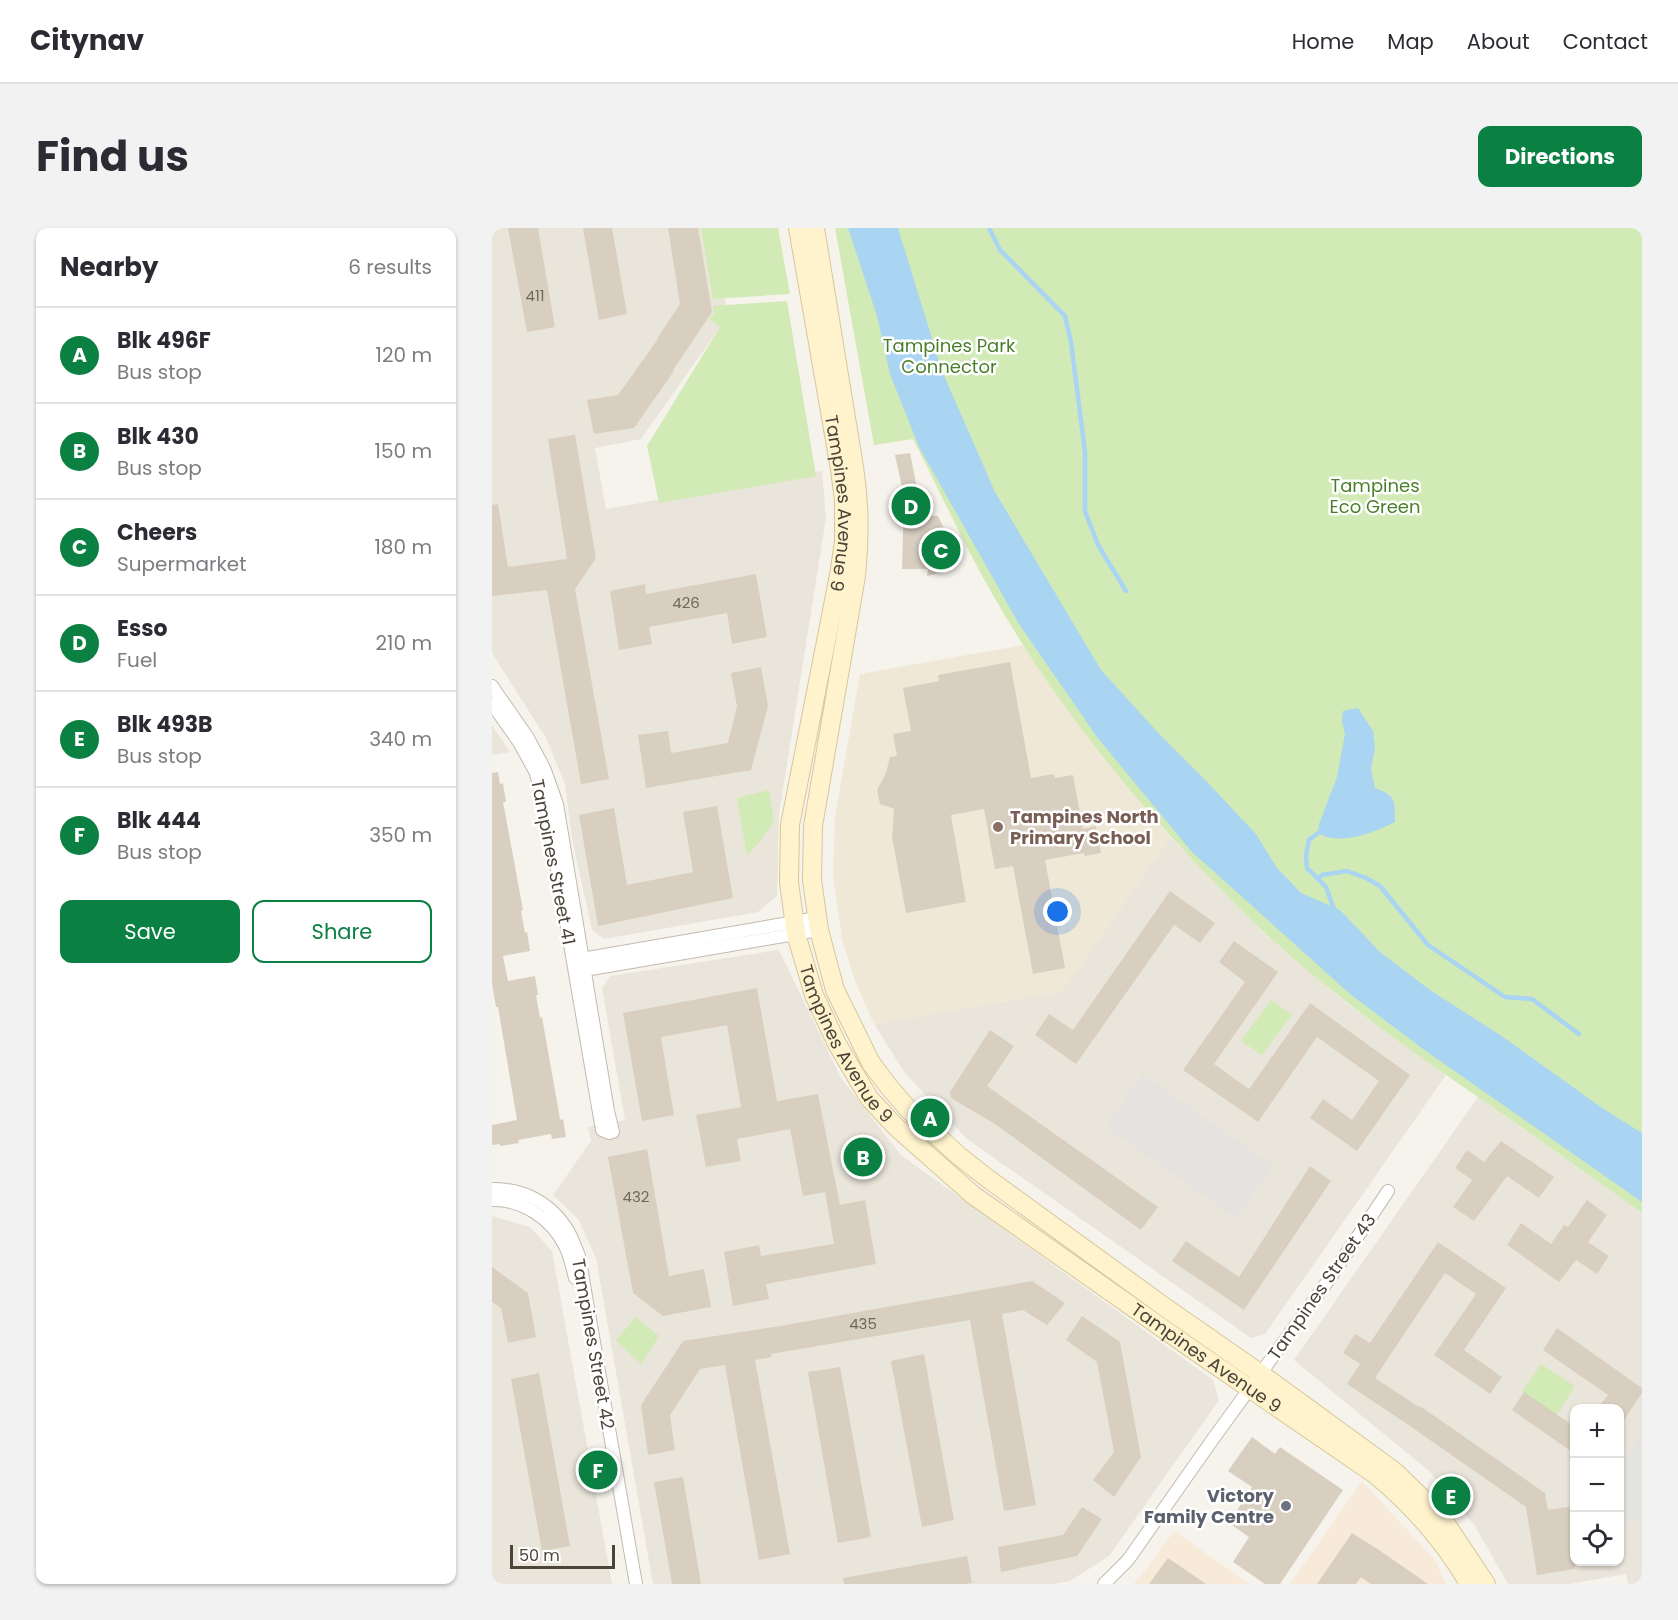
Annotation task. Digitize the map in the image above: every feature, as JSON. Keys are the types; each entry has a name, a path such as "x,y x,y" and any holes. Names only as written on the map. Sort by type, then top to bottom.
{"main road":[{"name":"Tampines Avenue 9","path":"798,228 840,469 844,501 844,542 790,825 789,882 795,929 813,994 837,1044 869,1098 895,1126 973,1195 1250,1389 1376,1474 1425,1522 1469,1584"},
{"name":"Tampines Avenue 9","path":"815,228 855,467 859,500 859,544 856,576 813,826 812,880 818,924 835,990 857,1036 871,1063 888,1087 910,1111 959,1156 1166,1308 1378,1458 1412,1487 1446,1524 1486,1584"}],"street":[{"name":"Tampines Street 41","path":"492,686 523,740 546,805 579,966 613,1132 609,1133 602,1130 579,966"},
{"name":"Tampines Street 41","path":"492,704 523,740"},
{"name":"Tampines Street 41","path":"579,966 818,924"},
{"name":"Tampines Street 42","path":"492,1189 506,1189 527,1194 553,1212 566,1227 579,1256 636,1584"},
{"name":"Tampines Street 43","path":"1104,1584 1128,1560 1330,1278 1388,1191"},
{"name":"Tampines Street 42","path":"492,1200 514,1202 531,1210 549,1224 568,1251 576,1282 629,1584"}],"shaded area":[{"path":"492,228 712,228 728,316 641,439 595,448 606,509 822,471 826,518 779,814 777,896 758,912 604,939 592,930 572,839 565,784 546,738 492,653"},
{"name":"Tampines North Primary School","path":"1023,645 1095,746 1170,837 1062,991 874,1024 855,981 842,939 833,876 835,817 860,674"},
{"path":"492,725 510,752 492,755"},
{"path":"1170,837 1265,934 1345,1002 1446,1075 1265,1334 1251,1338 967,1139 905,1073 874,1024 1062,991"},
{"path":"779,950 841,1078 901,1155 1213,1380 1219,1400 1109,1556 1070,1581 1052,1584 653,1584 596,1258 578,1219 553,1195 591,1141 588,1127 625,1120 602,988 610,976"},
{"path":"1142,1073 1273,1166 1236,1218 1106,1127"},
{"path":"1478,1097 1642,1213 1642,1584 1628,1584 1626,1574 1570,1584 1508,1584 1475,1526 1429,1471 1294,1360"},
{"path":"492,1216 530,1227 552,1251 612,1584 492,1584"},
{"path":"1642,1433 1642,1519 1624,1522 1624,1512 1624,1461"},
{"path":"1362,1481 1435,1560 1446,1584 1290,1584"},
{"path":"1174,1531 1249,1584 1133,1584 1140,1578"}],"green space":[{"path":"701,228 778,228 790,294 713,299"},
{"name":"Tampines Eco Green","path":"835,228 1642,228 1642,1213 1396,1040 1317,979 1267,935 1179,846 1115,772 1056,694 1003,613 970,554 913,439 874,445"},
{"path":"787,301 816,476 659,503 647,446 720,327 710,319 714,313 713,306"},
{"path":"769,790 774,821 747,856 737,798"},
{"path":"1271,1000 1292,1015 1262,1055 1241,1041"},
{"path":"635,1317 659,1336 641,1364 616,1341"},
{"path":"1541,1364 1575,1386 1556,1416 1522,1392"}],"water":[{"path":"848,228 898,228 942,371 995,492 1101,670 1256,834 1277,868 1301,893 1340,910 1380,952 1430,990 1506,1039 1602,1108 1642,1133 1642,1202 1423,1049 1350,994 1191,851 1097,737 1019,624 919,447 890,374 877,316"},
{"path":"1358,708 1373,731 1375,747 1371,770 1375,788 1391,796 1395,809 1395,822 1357,836 1327,837 1318,833 1319,824 1337,777 1345,734 1342,721 1343,711"}],"building":[{"path":"508,228 538,228 555,327 527,332"},
{"path":"583,228 612,228 627,314 599,320"},
{"path":"668,228 698,228 712,312 634,428 594,434 587,400 618,395 680,304"},
{"path":"575,435 596,558 575,589 609,779 581,784 547,590 492,596 492,505 498,504 508,567 567,559 548,439"},
{"path":"910,453 918,493 919,515 938,516 959,560 945,572 927,576 928,569 902,569 904,496 895,455"},
{"path":"756,574 767,637 732,644 727,613 649,627 652,644 619,650 610,591 645,584 646,594"},
{"path":"1010,662 1031,778 1054,774 1055,778 1073,775 1083,829 1096,826 1101,853 1085,856 1084,853 1045,860 1065,968 1033,974 1013,866 995,869 984,809 951,815 966,902 906,913 892,837 894,809 880,804 877,790 886,773 890,757 897,756 893,734 911,731 903,688 939,681 938,675"},
{"path":"761,667 768,706 751,770 646,788 638,735 668,731 671,753 728,743 737,706 731,673"},
{"path":"498,772 500,784 503,783 506,802 503,802 530,951 503,956 508,981 535,976 540,1018 542,1017 560,1120 563,1119 566,1137 552,1139 551,1134 500,1146 500,1144 492,1145 492,1125 517,1120 492,984 492,773"},
{"path":"717,806 733,898 598,926 579,815 614,808 627,885 693,872 683,812"},
{"path":"1170,891 1215,923 1200,943 1174,925 1076,1064 1035,1035 1049,1014 1073,1030"},
{"path":"1234,941 1278,972 1214,1064 1249,1089 1310,1003 1410,1075 1357,1151 1310,1118 1323,1099 1352,1120 1379,1081 1317,1037 1258,1122 1183,1070 1245,982 1219,962"},
{"path":"757,988 777,1101 818,1094 840,1205 865,1200 876,1264 766,1284 769,1299 733,1306 724,1252 759,1245 761,1256 834,1244 825,1192 803,1196 790,1129 737,1139 741,1161 706,1167 696,1115 741,1107 727,1025 661,1037 674,1115 642,1121 623,1013"},
{"path":"990,1030 1014,1046 987,1086 1158,1207 1141,1230 995,1124 951,1098 950,1092"},
{"path":"1501,1141 1554,1177 1539,1198 1507,1176 1474,1221 1453,1207 1472,1180 1455,1168 1467,1150 1484,1162"},
{"path":"647,1149 669,1276 704,1269 711,1307 663,1316 633,1293 608,1157"},
{"path":"1310,1166 1331,1181 1244,1310 1172,1261 1186,1241 1239,1277"},
{"path":"1587,1200 1607,1215 1588,1242 1609,1256 1597,1274 1576,1260 1559,1282 1507,1245 1521,1223 1551,1244 1564,1225 1568,1227"},
{"path":"1438,1242 1506,1288 1464,1350 1502,1377 1490,1394 1434,1355 1476,1294 1445,1273 1375,1378 1420,1406 1545,1493 1548,1510 1570,1507 1570,1566 1575,1566 1575,1569 1537,1575 1526,1507 1347,1384 1360,1364 1343,1353 1355,1334 1370,1343"},
{"path":"492,1267 528,1293 536,1337 508,1343 501,1308 492,1302"},
{"path":"1032,1281 1065,1303 1047,1325 1023,1310 1002,1314 1036,1505 1004,1511 970,1320 771,1354 772,1357 755,1360 790,1554 759,1560 725,1365 700,1369 670,1415 675,1450 648,1455 641,1405 683,1341"},
{"path":"1082,1316 1120,1342 1141,1457 1114,1497 1093,1480 1114,1452 1097,1362 1066,1340"},
{"path":"1557,1328 1642,1388 1642,1393 1624,1420 1624,1404 1601,1404 1608,1395 1543,1350"},
{"path":"924,1354 954,1520 922,1527 891,1361"},
{"path":"840,1367 871,1537 838,1543 808,1372"},
{"path":"539,1373 570,1546 542,1551 511,1379"},
{"path":"1524,1392 1570,1424 1570,1451 1512,1410"},
{"name":"Victory Family Centre","path":"1252,1437 1275,1454 1280,1447 1343,1490 1280,1584 1265,1584 1233,1562 1249,1537 1229,1523 1252,1487 1228,1471"},
{"path":"683,1477 701,1584 672,1584 654,1482"},
{"path":"1082,1507 1102,1519 1077,1556 1001,1572 998,1547 1063,1535"},
{"path":"1352,1533 1428,1584 1371,1584 1361,1577 1356,1584 1317,1584"},
{"path":"967,1556 972,1583 844,1584 843,1578"},
{"path":"1168,1558 1206,1584 1149,1584"}],"waterway":[{"path":"989,228 1000,250 1065,316 1071,342 1085,452 1085,511 1098,545 1126,591"},
{"path":"1318,833 1309,840 1306,855 1307,868 1326,887 1335,912"},
{"path":"1319,878 1322,875 1347,871 1380,886 1428,945 1505,997 1532,999 1579,1034"}],"place":[{"name":"Esso","path":"911,506"},
{"name":"Cheers","path":"941,550"},
{"name":"Tampines North Primary School","path":"998,827"},
{"name":"Blk 496F","path":"930,1118"},
{"name":"Blk 430","path":"863,1157"},
{"name":"Blk 444","path":"598,1470"},
{"name":"Blk 493B","path":"1451,1496"},
{"name":"Victory Family Centre","path":"1286,1506"}],"park label":[{"name":"Tampines Park Connector","path":"949,356"}]}
